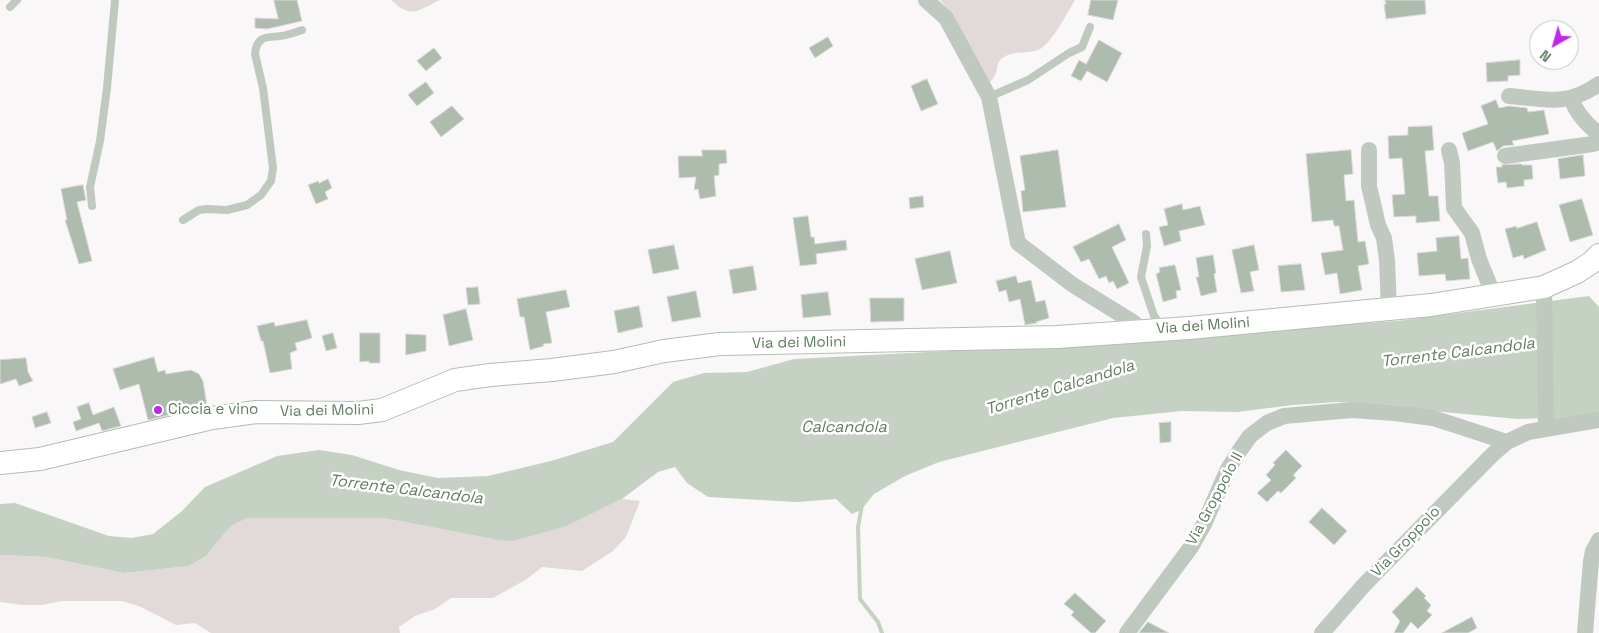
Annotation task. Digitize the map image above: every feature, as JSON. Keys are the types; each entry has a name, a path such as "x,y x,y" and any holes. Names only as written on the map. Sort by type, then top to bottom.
{"street":[{"path":"926,0 946,18 989,97 1018,243 1073,285 1133,322 1153,330"},
{"path":"1509,96 1549,101 1584,94 1599,84"},
{"path":"1571,98 1574,108 1599,134"},
{"path":"1506,156 1599,142"},
{"path":"1369,150 1369,186 1378,225 1384,238 1387,260 1388,309"},
{"path":"1449,150 1452,163 1454,208 1472,233 1494,296"},
{"name":"Via dei Molini","path":"0,463 40,459 212,418 256,412 358,413 382,410 455,380 490,374 552,370 614,362 664,351 720,344 1047,338 1388,309 1494,296 1544,293 1591,264 1599,255"},
{"path":"1544,293 1546,425"},
{"name":"Via Groppolo II","path":"1127,633 1190,547 1204,524 1228,469 1240,450 1250,436 1267,423 1284,416 1352,410 1394,413 1433,418 1507,442"},
{"name":"Via Groppolo","path":"1322,633 1364,585 1507,442 1546,425 1599,420"},
{"path":"1585,633 1591,561 1599,540"}],"lane":[{"path":"10,7 17,0"},
{"path":"92,206 90,187 100,141 115,0"},
{"path":"989,97 1028,80 1068,53 1082,47 1090,27"},
{"path":"183,220 199,210 227,210 247,205 262,195 269,185 272,168 263,88 255,54 256,49 259,43 268,36 284,36 302,30"},
{"path":"1146,234 1147,246 1141,277 1154,316 1153,330"}],"shaded area":[{"path":"391,0 440,0 420,10 409,11 404,10"},
{"path":"940,0 1075,0 1058,28 1043,47 1034,51 1013,54 1001,59 989,83 949,11"},
{"path":"622,499 640,501 626,537 613,551 582,571 542,567 527,579 493,598 451,598 435,609 415,616 399,627 400,633 211,633 195,623 176,625 141,607 122,601 62,601 42,605 0,602 0,555 46,557 124,573 189,566 206,556 230,527 247,518 384,518 493,539 567,526"}],"water":[{"name":"Calcandola","path":"1589,296 1599,307 1599,415 1550,422 1547,418 1517,419 1423,410 1396,405 1337,402 1237,412 1182,411 1113,418 939,462 905,476 874,494 861,510 852,514 836,499 797,502 708,497 687,483 675,467 658,472 622,499 567,526 512,541 384,518 247,518 230,527 206,556 189,566 124,573 46,557 0,555 0,504 15,503 109,536 132,538 153,534 182,511 205,487 277,456 319,450 352,455 399,470 438,478 488,476 551,461 613,442 673,382 704,373 747,372 794,359 1025,347 1397,321"}],"building":[{"path":"274,0 297,0 302,21 267,29 255,28 255,18 278,19"},
{"path":"1091,0 1118,0 1113,20 1088,15"},
{"path":"1385,0 1425,0 1426,14 1386,19"},
{"path":"828,37 833,46 815,58 809,48"},
{"path":"1099,40 1122,53 1107,82 1087,71 1081,81 1071,76 1079,60 1086,64"},
{"path":"434,48 442,58 426,71 417,61"},
{"path":"1520,60 1520,75 1508,76 1508,81 1487,82 1486,63"},
{"path":"927,79 938,104 921,111 911,86"},
{"path":"426,82 434,93 417,106 408,95"},
{"path":"1496,100 1499,108 1509,106 1527,108 1528,112 1544,110 1549,134 1512,141 1514,145 1503,146 1497,151 1493,142 1468,151 1462,133 1488,124 1481,106"},
{"path":"452,106 464,119 441,137 430,122"},
{"path":"1432,126 1434,150 1425,151 1429,196 1438,196 1440,221 1416,223 1416,216 1394,217 1392,195 1405,194 1402,158 1389,159 1388,136 1408,135 1408,127"},
{"path":"702,150 726,150 727,163 719,164 719,175 714,176 716,196 700,199 698,189 694,190 696,177 679,178 678,156 702,156"},
{"path":"1058,150 1066,207 1023,212 1021,191 1025,190 1020,156"},
{"path":"1351,150 1353,174 1344,175 1346,201 1354,200 1358,242 1365,241 1369,264 1358,266 1362,290 1340,294 1337,273 1325,275 1321,253 1343,250 1339,226 1334,226 1333,220 1312,222 1306,154"},
{"path":"1583,155 1585,176 1560,179 1558,159"},
{"path":"1521,164 1532,165 1533,179 1524,180 1524,186 1507,188 1506,182 1498,183 1496,167"},
{"path":"328,179 332,188 325,192 328,199 316,204 308,185"},
{"path":"83,185 86,200 77,202 92,261 79,264 65,220 67,220 61,189"},
{"path":"923,196 924,207 910,209 909,198"},
{"path":"1582,199 1593,235 1570,242 1559,205"},
{"path":"1182,204 1183,210 1200,206 1205,225 1179,231 1181,241 1164,246 1159,227 1168,225 1164,209"},
{"path":"808,216 811,237 814,237 815,244 846,240 847,250 816,254 817,264 800,266 793,218"},
{"path":"1537,222 1546,250 1524,259 1523,255 1513,258 1505,229 1516,226 1517,228"},
{"path":"1119,224 1126,240 1112,247 1129,283 1117,289 1113,281 1109,283 1106,276 1099,279 1089,259 1081,262 1073,247"},
{"path":"1459,236 1461,259 1468,258 1470,279 1446,281 1445,274 1419,276 1417,253 1437,251 1436,238"},
{"path":"674,245 679,269 653,274 648,250"},
{"path":"1254,245 1259,270 1250,272 1254,291 1241,293 1232,250"},
{"path":"950,251 957,283 922,290 915,259"},
{"path":"1213,255 1217,292 1201,296 1196,277 1199,277 1196,258"},
{"path":"1301,264 1305,290 1281,292 1278,266"},
{"path":"1175,265 1181,290 1176,291 1177,298 1163,302 1156,274 1160,272 1159,268"},
{"path":"753,266 757,290 733,294 729,270"},
{"path":"1016,276 1018,283 1031,280 1036,302 1045,300 1049,318 1025,325 1020,299 1009,302 1006,290 999,292 996,281"},
{"path":"478,287 480,304 468,305 466,288"},
{"path":"566,290 570,307 546,312 552,343 543,344 544,346 530,350 524,317 520,317 517,299"},
{"path":"696,291 701,317 672,322 667,297"},
{"path":"828,292 831,315 803,318 801,295"},
{"path":"870,298 904,298 904,321 871,322"},
{"path":"639,306 643,327 618,333 614,311"},
{"path":"466,309 473,340 449,346 443,315"},
{"path":"307,320 312,338 295,343 297,350 290,353 292,369 270,373 263,341 261,341 257,326 274,322 275,326"},
{"path":"333,333 337,348 326,351 322,336"},
{"path":"360,333 380,333 380,363 360,362"},
{"path":"406,334 426,335 426,351 406,355"},
{"path":"154,357 158,372 165,370 166,374 191,370 199,374 203,381 207,406 148,420 139,384 120,390 113,369"},
{"path":"26,358 28,372 33,381 19,386 16,379 0,384 0,360"},
{"path":"89,403 93,415 114,407 121,426 102,431 99,423 76,431 73,422 81,419 77,407"},
{"path":"47,412 51,423 35,428 32,417"},
{"path":"1171,422 1171,442 1160,443 1159,423"},
{"path":"1286,450 1302,466 1293,475 1296,478 1281,493 1278,491 1267,502 1257,493 1271,480 1266,475 1275,465 1273,463"},
{"path":"1322,508 1347,531 1334,545 1309,522"},
{"path":"1417,587 1426,596 1424,598 1431,605 1427,611 1432,615 1418,629 1411,622 1403,633 1394,633 1400,621 1392,612"},
{"path":"1075,593 1106,621 1095,633 1091,633 1071,615 1074,612 1064,604"},
{"path":"1472,617 1477,628 1468,633 1442,633"},
{"path":"1148,622 1169,633 1139,633"}],"waterway":[{"path":"862,505 858,527 860,599 878,622 882,633"}],"place":[{"name":"Ciccia e vino","path":"158,410"}],"water label":[{"name":"Torrente Calcandola","path":"1458,353"},
{"name":"Torrente Calcandola","path":"1060,388"},
{"name":"Torrente Calcandola","path":"406,490"}]}
